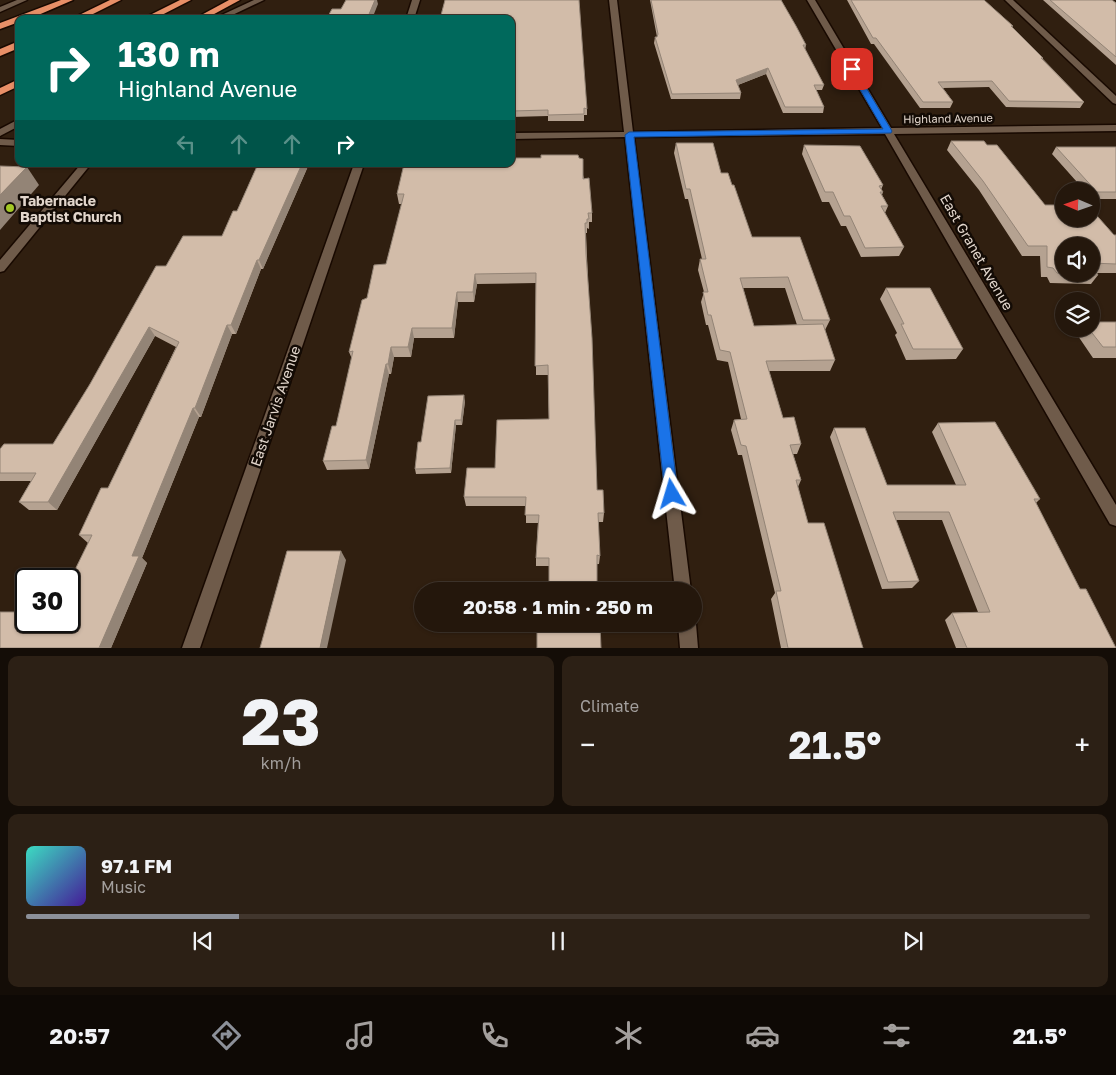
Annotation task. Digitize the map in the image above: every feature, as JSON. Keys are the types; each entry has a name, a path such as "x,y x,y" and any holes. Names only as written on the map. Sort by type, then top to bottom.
{"highway":[{"path":"30,15 69,0"},
{"path":"84,15 117,0"},
{"path":"155,15 187,0"},
{"path":"206,15 236,0"},
{"path":"0,26 15,20"},
{"path":"0,53 15,46"},
{"path":"0,92 15,84"}],"street":[{"path":"0,10 24,0"},
{"path":"225,15 260,0"},
{"path":"411,15 416,0"},
{"path":"613,0 682,582"},
{"name":"East Granet Avenue","path":"811,0 1116,519"},
{"path":"1009,0 1116,101"},
{"path":"0,133 15,124"},
{"name":"Highland Avenue","path":"515,136 1116,128"},
{"path":"0,142 15,143"},
{"path":"0,268 84,167"},
{"name":"East Jarvis Avenue","path":"191,648 358,167"},
{"path":"688,632 690,648"}],"building":[{"path":"346,0 375,0 369,15 329,15 332,9 341,9"},
{"path":"445,0 579,0 587,109 584,108 584,114 548,115 548,110 515,111 515,15 441,15"},
{"path":"651,0 781,0 806,45 803,45 824,85 814,85 824,107 785,107 768,68 736,80 741,93 672,94 655,37 658,34"},
{"path":"851,0 984,0 1013,26 1011,26 1084,102 1009,101 992,81 938,82 953,102 923,102 876,38 873,38"},
{"path":"1050,0 1112,0 1116,3 1116,57"},
{"path":"951,141 984,141 987,145 997,145 1045,205 1055,205 1055,228 1100,228 1100,219 1116,235 1116,264 1100,263 1100,237 1055,237 1055,270 1047,267 1047,246 1028,246 983,181"},
{"path":"676,143 713,143 721,173 728,173 732,185 734,185 752,237 800,237 830,320 803,320 788,277 740,278 754,326 823,324 835,360 766,361 783,418 794,417 801,444 790,445 801,480 796,480 808,523 824,523 863,648 788,648 776,591 781,591 746,446 741,445 734,420 747,419 730,352 720,350 711,315 708,315 703,292 708,292 700,259 706,259 690,189 686,189"},
{"path":"804,145 860,146 883,185 879,186 883,192 880,192 888,206 881,206 904,247 865,248 850,216 844,216 833,192 825,192"},
{"path":"1056,147 1116,147 1116,192 1100,192 1100,182 1088,182"},
{"path":"541,155 578,155 579,158 583,159 583,179 589,178 592,213 588,213 589,219 585,223 586,254 592,338 597,490 603,490 604,513 598,513 600,556 597,555 597,582 549,582 549,558 536,558 539,515 525,515 526,497 464,497 467,468 495,468 497,420 549,419 548,365 535,366 536,273 475,274 473,292 457,292 452,328 412,328 408,347 391,347 366,460 323,461 332,426 336,426 353,351 349,352 362,300 367,298 374,265 386,264 404,194 397,194 403,167 515,167 515,158 541,158"},
{"path":"0,166 27,167 0,195"},
{"path":"257,167 301,167 259,260 257,260 231,325 227,325 195,408 193,408 132,556 139,556 99,648 0,648 0,612 15,612 15,633 80,633 80,568 76,568 92,535 79,535 101,488 108,488 179,342 149,327 48,502 19,502 36,473 0,473 0,449 4,444 53,444 90,384 156,266 166,266 183,236 222,236 233,211 237,211"},
{"path":"886,288 930,288 963,349 913,349 901,324 904,324"},
{"path":"1100,322 1116,322 1116,347 1103,347 1095,337 1100,337"},
{"path":"464,395 461,420 455,420 450,468 415,469 418,442 421,442 428,396"},
{"path":"995,422 1040,499 1034,499 1080,589 1086,589 1116,648 967,648 952,613 990,612 949,512 893,512 919,581 888,582 834,428 865,428 887,485 966,485 938,423"},
{"path":"287,551 341,551 320,648 260,648"},
{"path":"537,632 600,632 601,648 537,648"}],"place":[{"name":"Tabernacle Baptist Church","path":"10,208"}],"route":[{"path":"672,494 629,135 888,131 852,69"}]}
